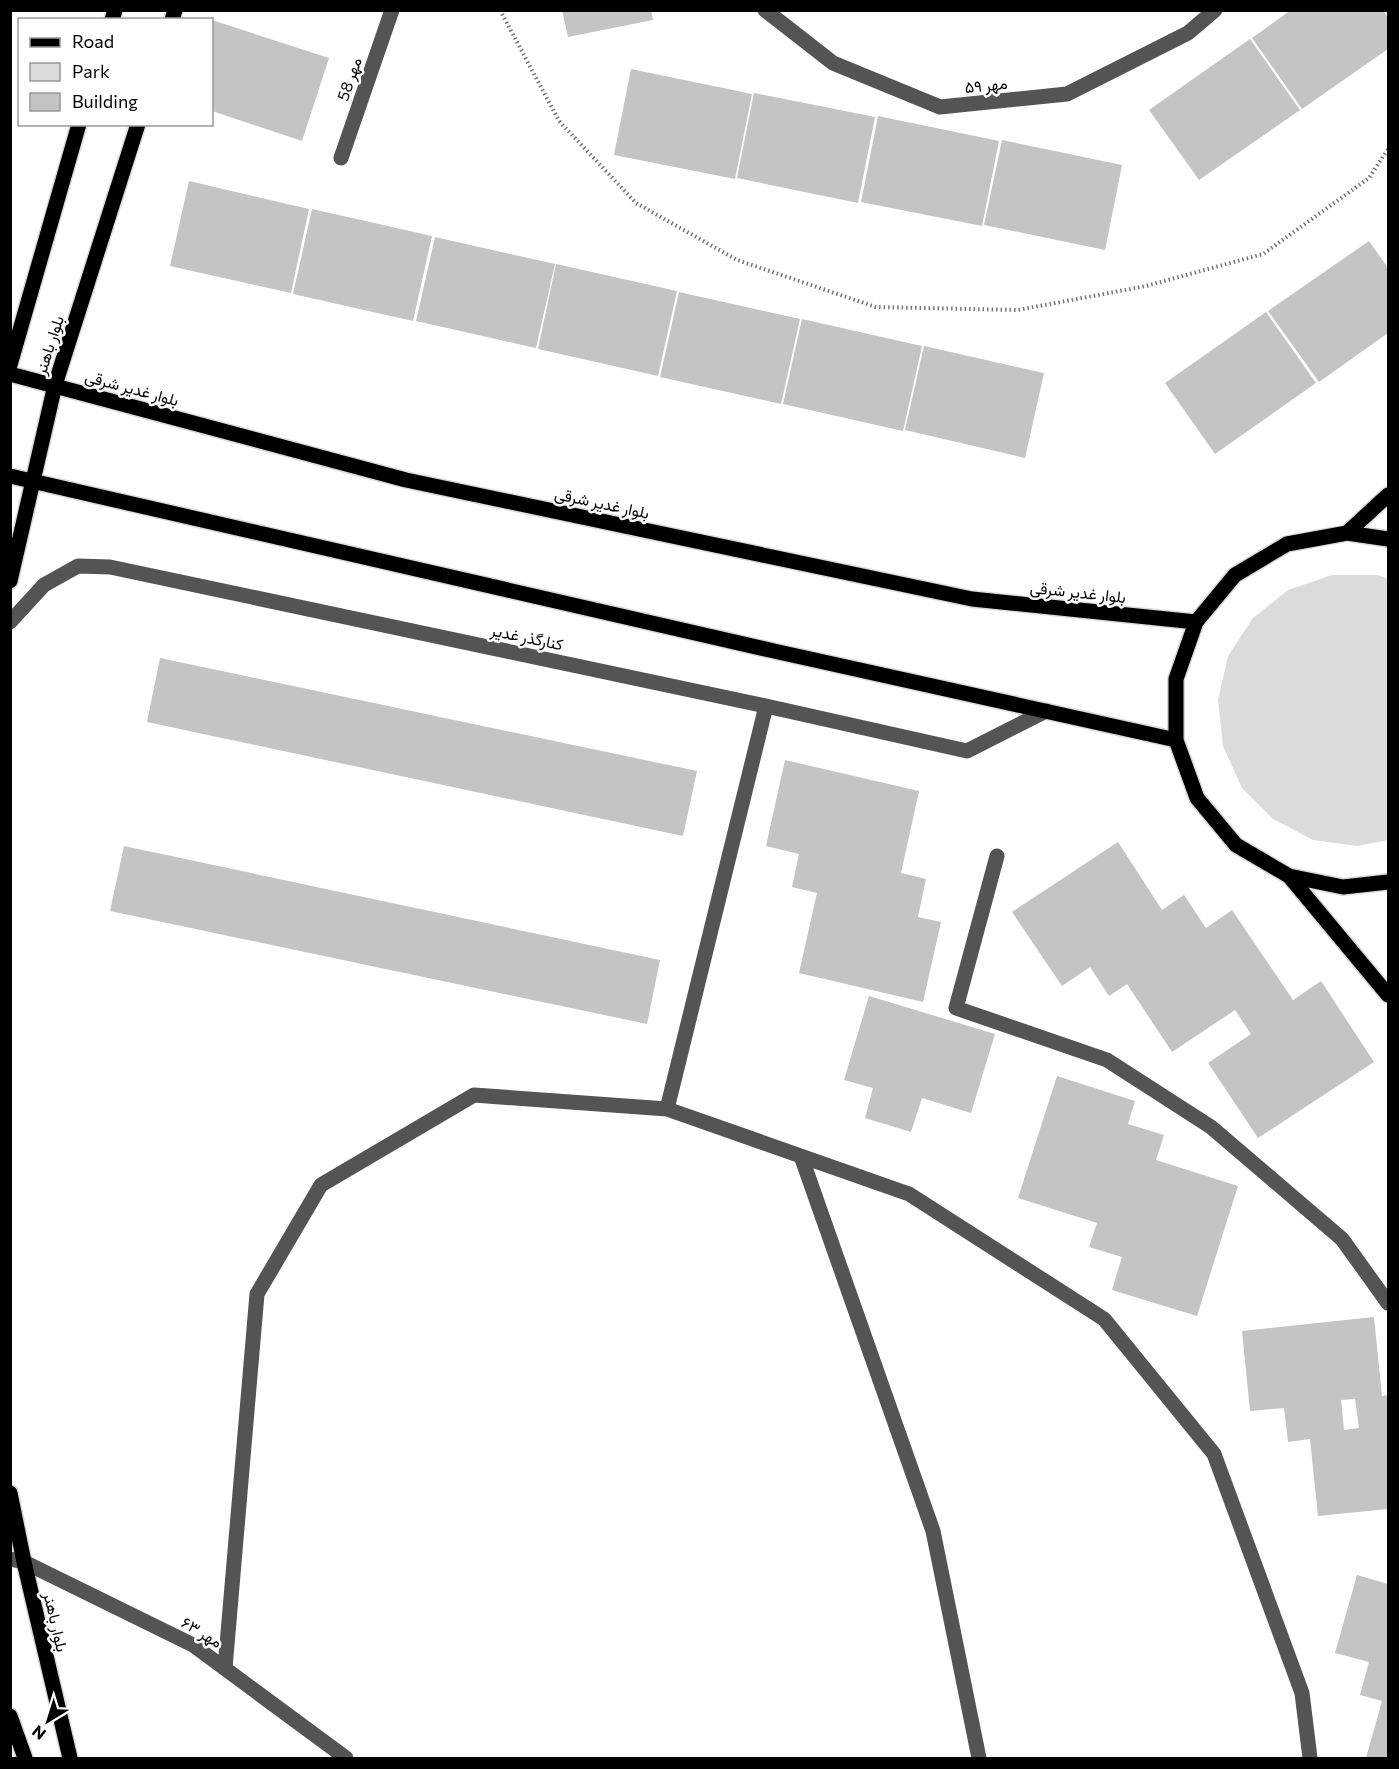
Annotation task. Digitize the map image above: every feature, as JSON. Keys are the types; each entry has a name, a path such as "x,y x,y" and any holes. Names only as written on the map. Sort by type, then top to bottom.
{"main road":[{"name":"بلوار باهنر","path":"10,365 78,126"},
{"name":"بلوار باهنر","path":"10,581 55,386 137,126"},
{"name":"بلوار غدیر شرقی","path":"10,374 406,480 972,599 1196,622"},
{"path":"10,476 32,483 1176,740"},
{"path":"1347,533 1389,495"},
{"path":"1389,539 1347,533 1287,544 1235,575 1196,622 1176,680 1176,740 1197,798 1236,845 1289,876 1343,887 1389,882"},
{"path":"1289,876 1389,995"},
{"name":"بلوار باهنر","path":"10,1493 17,1561 70,1758"},
{"path":"10,1716 25,1758"}],"street":[{"name":"مهر 58","path":"341,158 392,10"},
{"name":"مهر ۵۹","path":"765,10 832,63 940,107 1067,94 1188,33 1215,10"},
{"name":"کنارگذر غدیر","path":"10,622 44,585 52,580 78,567 110,567 766,706 967,751 1046,711"},
{"path":"667,1108 766,706"},
{"path":"997,856 956,1008 1107,1060 1211,1126 1342,1239 1389,1303"},
{"path":"225,1668 257,1294 321,1185 474,1095 667,1108 909,1194 1104,1319 1214,1454 1302,1693 1311,1758"},
{"path":"801,1156 933,1531 979,1758"},
{"name":"مهر ۶۳","path":"17,1561 193,1645 346,1758"}],"path":[{"path":"500,10 559,120 636,203 737,260 876,307 1018,310 1146,286 1263,254 1369,178 1389,149"}],"green space":[{"path":"1332,575 1377,575 1388,579 1388,840 1357,846 1313,840 1273,819 1242,788 1223,746 1218,700 1228,656 1253,618 1288,590"}],"building":[{"path":"562,10 651,10 653,20 568,37"},
{"path":"1291,10 1383,10 1388,18 1388,49 1302,109 1252,38"},
{"path":"213,20 329,58 302,141 213,111"},
{"path":"1250,39 1300,110 1199,180 1149,110"},
{"path":"631,69 752,94 735,179 614,155"},
{"path":"754,93 875,117 858,203 737,178"},
{"path":"878,116 999,141 982,226 861,202"},
{"path":"1002,140 1122,165 1105,250 984,225"},
{"path":"189,181 309,209 291,293 170,266"},
{"path":"312,209 432,236 413,321 293,294"},
{"path":"435,237 555,264 536,348 416,321"},
{"path":"1369,241 1388,268 1388,333 1319,382 1268,311"},
{"path":"556,264 677,291 658,376 538,349"},
{"path":"679,292 800,319 781,404 660,377"},
{"path":"1266,312 1316,383 1215,454 1165,383"},
{"path":"802,319 922,346 903,431 783,404"},
{"path":"924,346 1044,373 1025,458 905,430"},
{"path":"160,658 697,771 683,836 147,722"},
{"path":"785,760 919,791 901,873 926,879 918,917 941,922 923,1002 799,973 817,893 792,887 799,854 766,846"},
{"path":"1118,842 1162,910 1184,895 1206,928 1232,910 1293,1000 1321,981 1374,1062 1258,1138 1208,1063 1251,1034 1235,1010 1172,1052 1127,984 1109,996 1090,967 1062,986 1012,912"},
{"path":"124,846 660,960 647,1024 110,911"},
{"path":"869,996 995,1034 971,1113 922,1098 911,1132 865,1118 873,1088 844,1080"},
{"path":"1057,1076 1135,1101 1128,1124 1164,1135 1156,1160 1238,1186 1197,1316 1112,1290 1122,1257 1089,1247 1097,1223 1018,1198"},
{"path":"1374,1317 1382,1396 1388,1395 1388,1509 1318,1516 1310,1439 1288,1442 1284,1408 1250,1411 1242,1331","holes":["1355,1399 1359,1428 1344,1430 1341,1400"]},
{"path":"1357,1575 1388,1584 1388,1758 1366,1758 1382,1701 1360,1695 1369,1662 1335,1653"}]}
